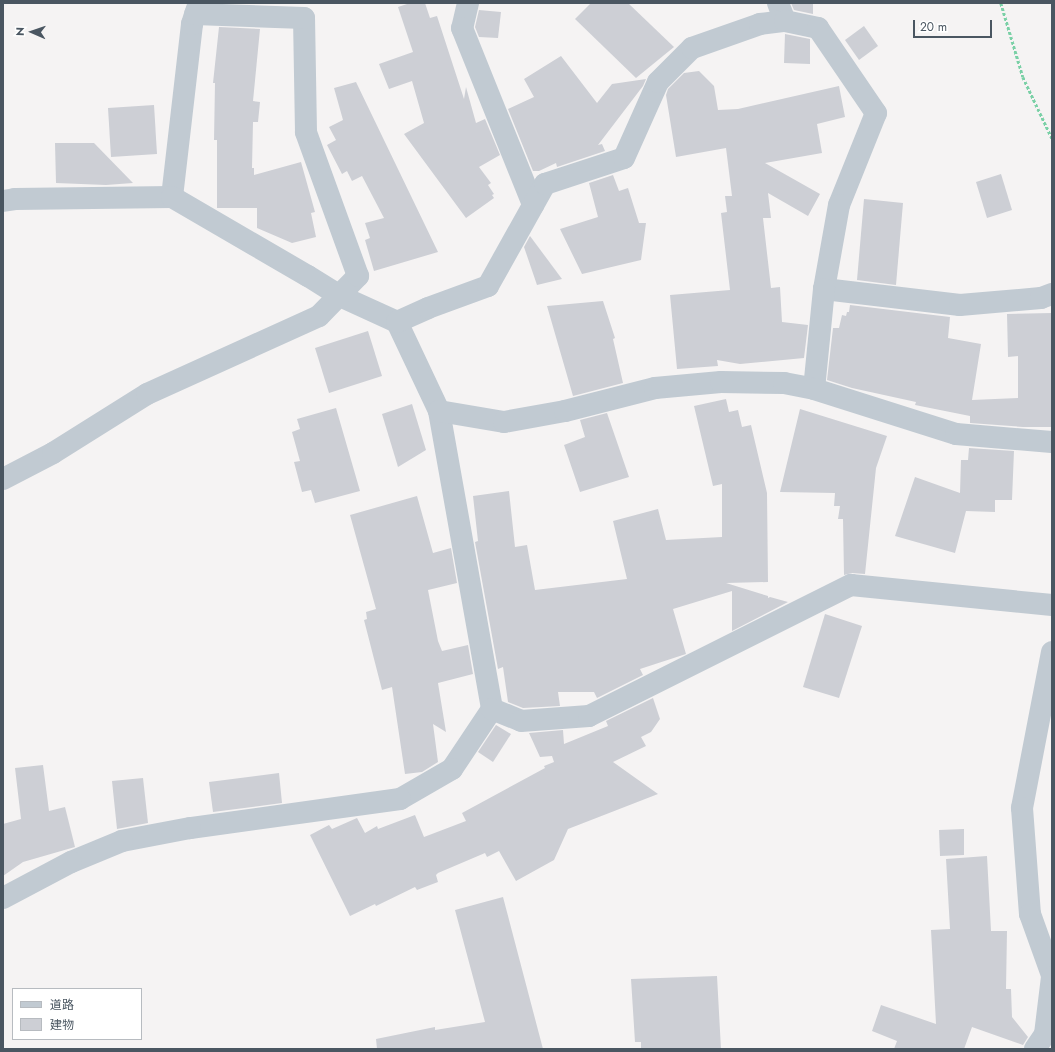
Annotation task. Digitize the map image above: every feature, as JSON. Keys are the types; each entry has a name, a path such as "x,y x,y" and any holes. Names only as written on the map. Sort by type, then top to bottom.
{"street":[{"path":"468,3 462,28 533,204"},
{"path":"3,479 53,453 147,394 319,316 358,276 306,132 304,18 197,9 192,24 172,197"},
{"path":"397,322 428,308 488,286 545,184 624,158 658,82 692,48 760,24 781,12 818,28 876,113 839,205 824,289 814,389"},
{"path":"3,201 15,199 172,197 340,296 397,322 439,411 492,709 452,769 400,799 190,828 122,841 71,862 3,898"},
{"path":"824,289 960,305 1041,298 1052,294"},
{"path":"439,411 504,422 565,411 655,388 721,382 784,383 814,389 956,434 1052,442"},
{"path":"492,709 521,721 588,716 851,585 1052,605"},
{"path":"1035,1049 1045,1034 1052,976 1030,914 1022,808 1052,652"}],"path":[{"path":"1001,3 1023,77 1052,138"}],"building":[{"path":"410,3 425,3 430,18 437,16 464,99 466,87 476,123 485,119 500,155 479,167 491,183 488,185 494,194 492,195 494,198 466,218 404,134 424,123 412,81 389,89 379,64 413,52 398,7"},
{"path":"591,3 628,3 674,47 636,78 575,19"},
{"path":"791,3 813,3 813,14 794,10"},
{"path":"479,10 501,12 498,38 479,37 475,27"},
{"path":"864,26 878,46 859,60 845,40"},
{"path":"219,27 260,29 253,101 260,102 258,122 253,122 252,168 254,168 254,175 301,162 315,212 311,213 316,237 292,243 257,228 257,208 217,208 217,140 214,140 215,83 213,83"},
{"path":"785,34 810,39 810,64 784,63"},
{"path":"561,56 597,103 612,84 646,79 643,86 598,145 602,144 605,151 557,167 556,163 539,171 533,171 508,109 534,97 524,79"},
{"path":"699,71 714,86 718,110 738,109 839,86 845,117 817,124 822,153 765,163 820,194 808,216 768,193 771,218 763,218 771,288 780,287 782,322 808,325 804,358 740,364 717,360 718,366 677,369 670,295 730,290 721,213 727,212 725,196 732,196 726,148 676,157 666,95 668,89 684,73"},
{"path":"356,82 438,252 374,271 365,240 370,238 365,223 384,218 362,176 352,181 347,171 342,174 327,145 336,140 329,127 343,120 334,88"},
{"path":"154,105 157,154 111,157 108,108"},
{"path":"55,143 94,143 133,183 106,185 56,183"},
{"path":"1001,174 1012,210 987,218 976,182"},
{"path":"613,175 619,191 628,188 639,223 646,223 641,260 582,274 560,229 598,217 589,183"},
{"path":"864,199 903,203 896,285 857,280"},
{"path":"530,236 562,279 537,285 524,247"},
{"path":"603,301 615,338 613,339 623,383 573,396 547,306"},
{"path":"850,305 950,317 948,338 981,344 972,400 1018,398 1018,356 1008,357 1007,314 1052,313 1052,427 1023,427 970,423 970,416 915,405 916,402 852,388 827,380 833,328 839,328 842,315 846,316 847,312 849,312"},
{"path":"368,331 382,376 329,393 315,348"},
{"path":"726,399 729,412 738,410 742,427 751,425 767,493 768,582 726,583 768,596 768,598 770,597 788,602 732,631 732,591 673,609 686,654 640,669 643,675 597,698 594,692 558,692 560,706 523,708 508,702 503,667 498,669 475,542 478,541 473,496 509,491 515,547 527,545 535,590 627,579 613,521 658,509 666,540 722,537 722,484 713,486 694,406"},
{"path":"412,404 426,450 398,467 382,414"},
{"path":"336,408 360,491 315,503 311,490 302,492 294,462 300,461 292,432 300,429 297,419"},
{"path":"800,409 887,436 876,468 865,574 852,573 844,575 843,519 838,519 840,506 834,506 835,493 780,492"},
{"path":"607,413 629,477 580,492 564,445 585,437 580,420"},
{"path":"969,448 1014,451 1012,500 995,500 995,512 966,511 955,553 895,536 915,477 960,493 961,460 968,460"},
{"path":"417,496 433,553 451,548 457,583 428,590 438,641 442,651 468,645 473,674 438,683 446,732 433,724 438,762 422,772 405,774 392,687 382,690 364,620 367,619 366,612 376,609 350,515"},
{"path":"825,614 862,626 839,698 803,687"},
{"path":"653,698 660,719 651,732 641,737 646,746 613,762 658,794 568,829 554,860 516,881 499,851 487,857 485,853 438,873 436,875 438,882 417,890 415,887 376,906 375,904 350,916 310,835 329,825 332,829 357,818 365,833 377,826 378,829 415,815 424,837 466,821 462,813 545,768 544,766 554,762 552,756 540,757 529,733 563,730 564,744 608,726 606,721"},
{"path":"496,725 511,734 493,762 478,752"},
{"path":"43,765 49,811 65,807 75,847 23,862 3,876 3,824 21,819 15,768"},
{"path":"279,773 282,803 213,812 209,782"},
{"path":"143,778 148,823 117,829 112,781"},
{"path":"964,829 964,855 940,856 939,830"},
{"path":"987,856 991,931 1007,931 1006,989 1011,989 1012,1017 1028,1037 1023,1045 972,1027 964,1049 894,1049 897,1041 872,1031 881,1005 936,1024 931,930 950,929 946,859"},
{"path":"503,897 543,1049 377,1049 376,1039 435,1027 435,1030 485,1022 455,910"},
{"path":"717,976 721,1049 641,1049 641,1042 635,1042 631,979"}]}
